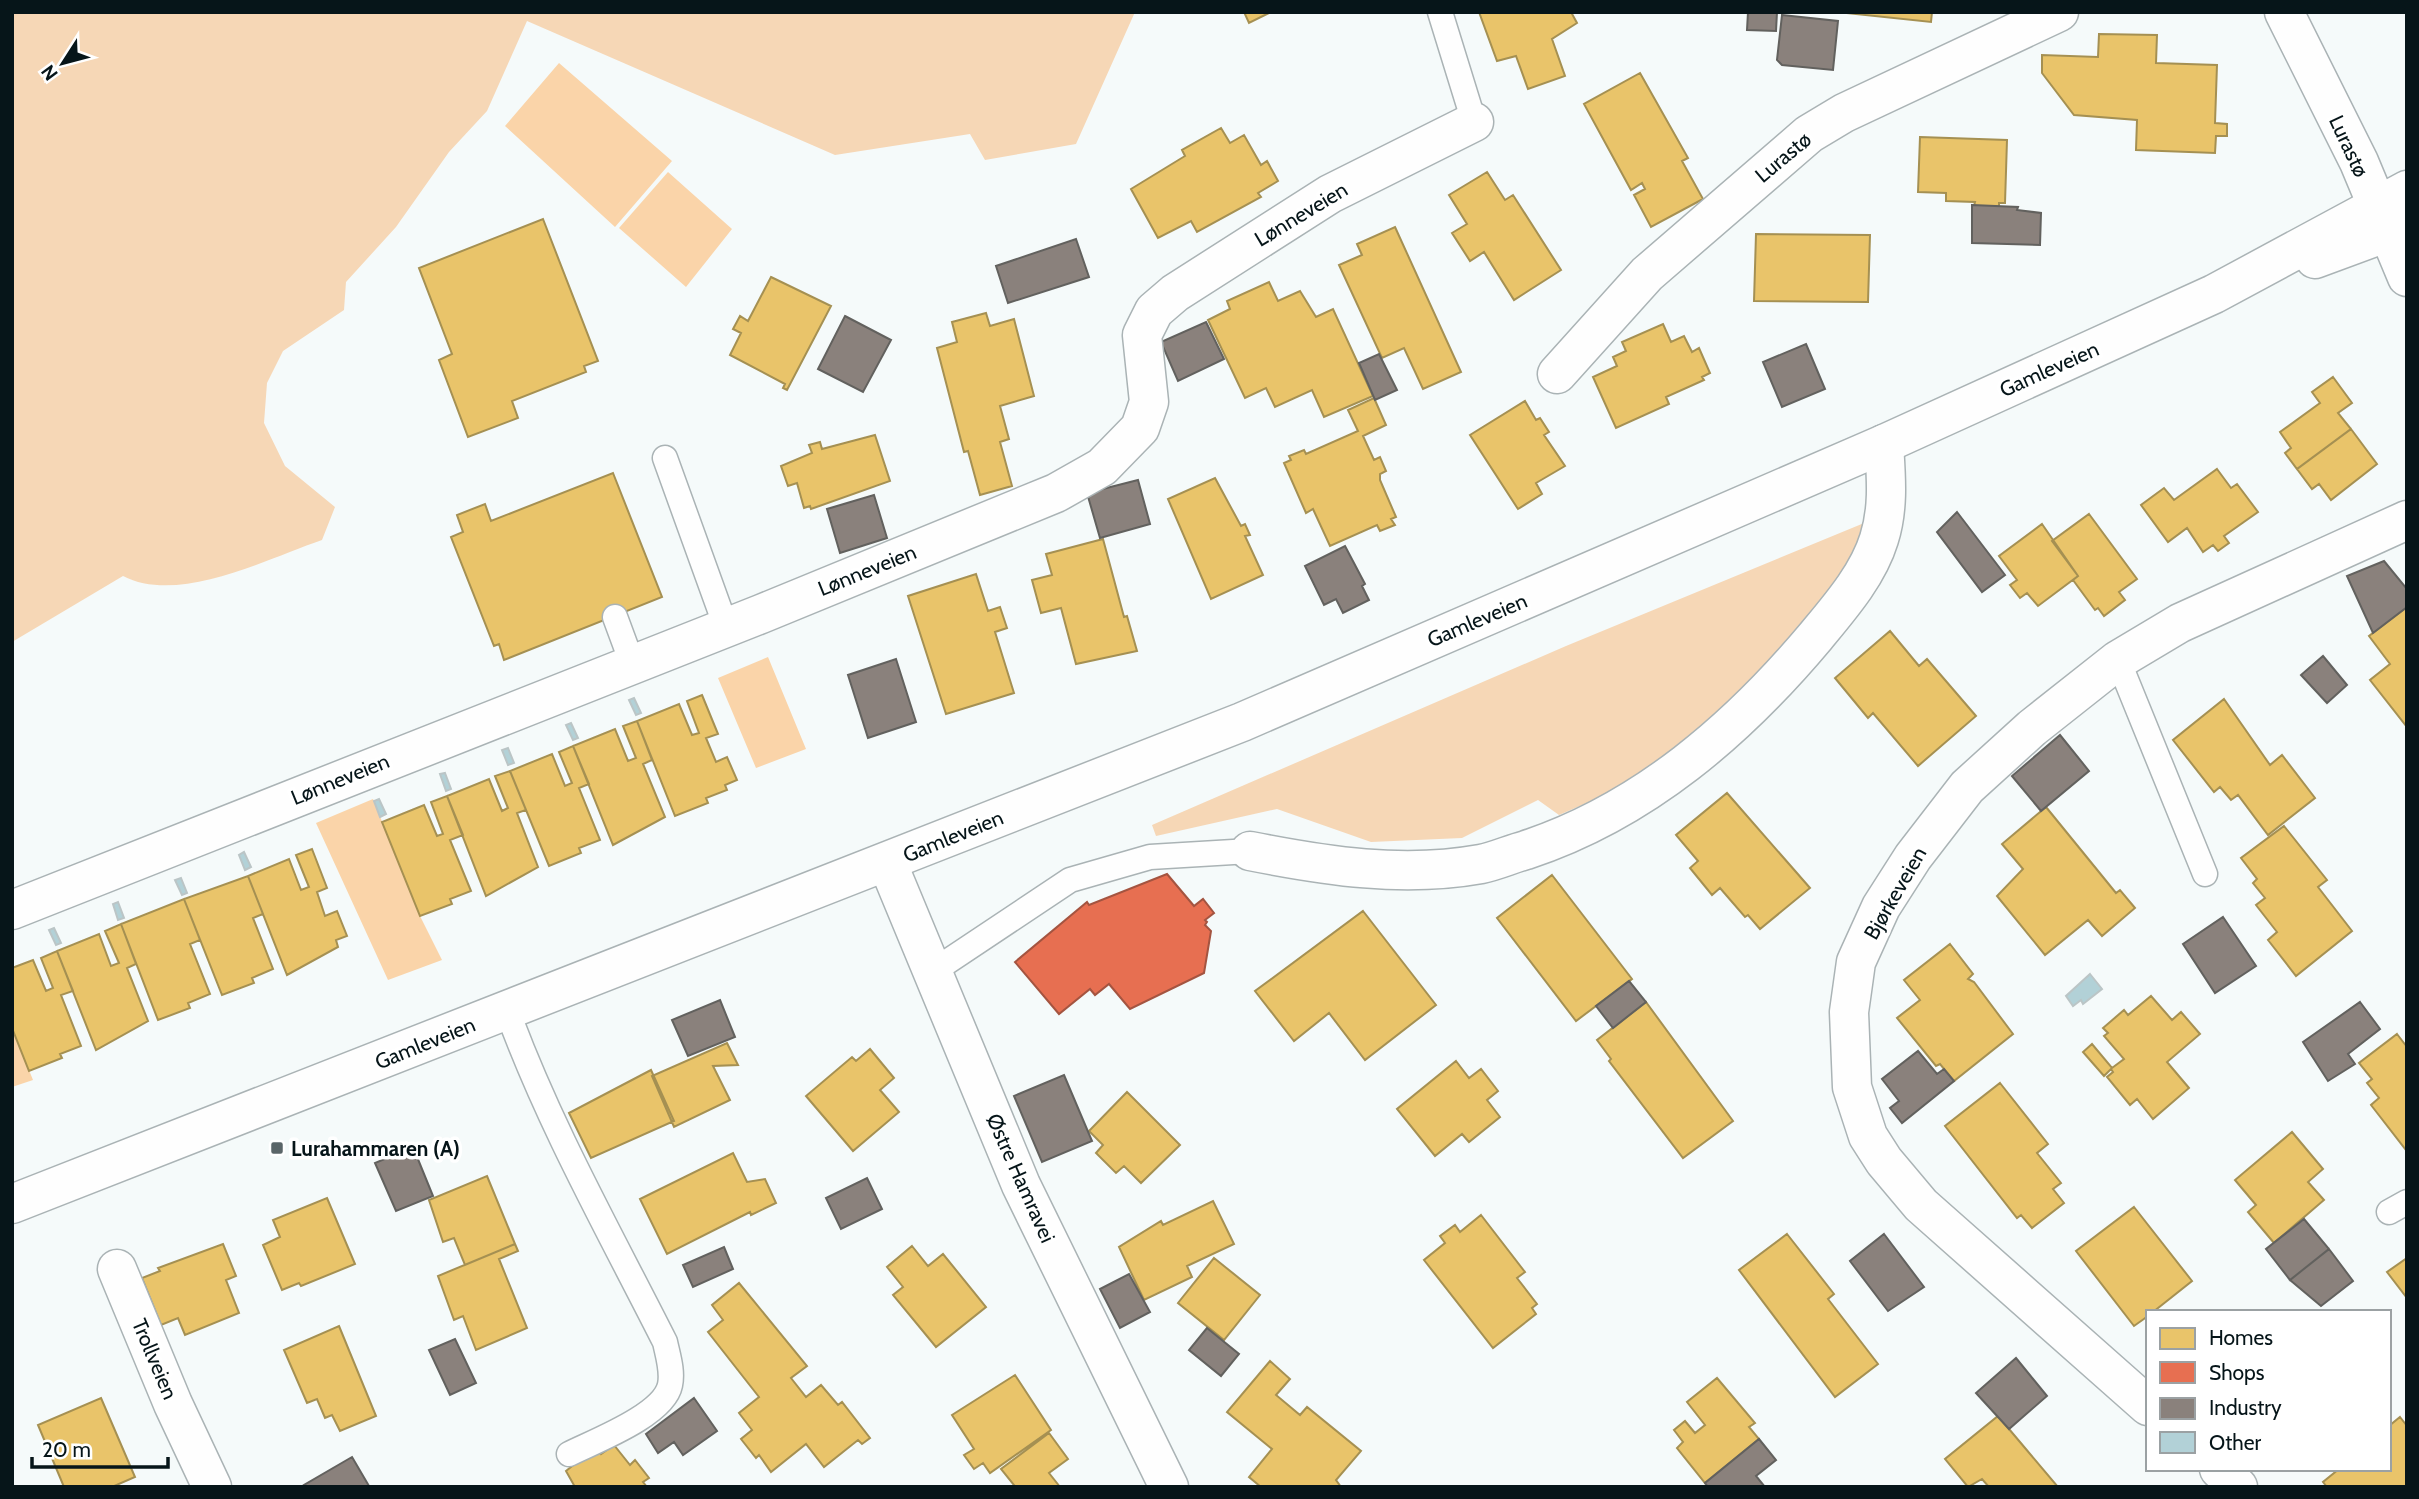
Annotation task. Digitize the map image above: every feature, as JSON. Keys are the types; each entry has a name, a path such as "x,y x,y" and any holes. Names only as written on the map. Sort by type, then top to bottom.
{"street":[{"name":"Lurastø","path":"1557,374 1647,274 1809,134 1844,113 2059,12"},
{"name":"Lurastø","path":"2284,12 2359,162 2394,213"},
{"name":"Lønneveien","path":"12,910 1056,494 1102,467 1140,428 1149,402 1142,335 1154,312 1164,302 1330,194 1474,122"},
{"path":"2394,213 2407,277"},
{"name":"Gamleveien","path":"12,1204 1242,722 1884,444 2394,213"},
{"path":"1250,851 1322,865 1418,872 1483,864 1560,839 1637,799 1715,742 1790,666 1850,595 1879,539 1887,494 1884,444"},
{"name":"Bjørkeveien","path":"2146,1404 1922,1205 1889,1167 1868,1136 1852,1087 1849,1012 1856,962 1881,907 1913,857 1967,787 2032,729 2118,660 2180,623 2407,520"},
{"name":"Østre Hamravei","path":"887,862 1021,1185 1169,1487"},
{"name":"Trollveien","path":"117,1269 162,1378 212,1487"},
{"path":"2221,1471 2238,1487"}],"lane":[{"name":"Lønneveien","path":"1440,12 1474,122"},
{"path":"666,458 726,627"},
{"path":"615,617 632,663"},
{"path":"2118,660 2205,874"},
{"path":"932,972 1070,880 1150,857 1250,851"},
{"path":"507,1010 523,1054 573,1161 665,1342 671,1372 670,1388 650,1413 569,1454"}],"shaded area":[{"path":"12,12 1135,12 1076,144 985,160 970,134 835,155 527,21 487,111 449,152 396,227 346,282 344,310 283,351 267,383 264,423 285,466 335,507 322,540 223,576 196,582 145,584 123,576 12,642"},
{"path":"559,63 672,161 615,227 505,126"},
{"path":"668,172 732,229 686,287 619,228"},
{"path":"1869,521 1832,597 1722,718 1658,772 1559,815 1538,800 1462,838 1371,842 1277,809 1156,836 1152,825 1566,646"},
{"path":"768,657 806,749 756,768 718,678"},
{"path":"373,799 420,916 442,960 388,980 316,823"},
{"path":"12,1028 33,1080 12,1087"}],"building: Homes":[{"path":"1244,12 1271,12 1249,23"},
{"path":"1479,12 1571,12 1577,23 1552,39 1565,76 1528,89 1516,56 1497,61"},
{"path":"1837,12 1932,12 1931,22"},
{"path":"2099,34 2157,35 2156,63 2217,65 2215,123 2227,124 2227,136 2216,136 2215,153 2136,150 2137,120 2074,115 2042,73 2042,55 2098,57"},
{"path":"1640,73 1688,158 1682,161 1703,199 1651,227 1634,195 1645,189 1642,183 1631,190 1584,104"},
{"path":"1221,128 1230,143 1244,135 1261,165 1267,161 1278,181 1258,193 1261,197 1197,232 1191,221 1158,238 1131,189 1185,156 1182,150"},
{"path":"1920,137 2007,140 2005,203 1999,203 1999,207 1974,206 1975,202 1946,201 1946,193 1918,192"},
{"path":"1487,172 1505,200 1513,195 1561,270 1514,300 1484,252 1470,261 1452,233 1467,224 1449,195"},
{"path":"543,219 598,361 584,366 586,372 512,401 518,418 468,437 439,360 452,354 419,268"},
{"path":"1395,227 1461,372 1423,389 1404,348 1382,358 1339,265 1362,255 1357,244"},
{"path":"1756,234 1870,235 1868,302 1754,301"},
{"path":"771,277 831,306 787,390 783,388 785,384 730,355 741,333 733,329 740,316 748,321"},
{"path":"1269,282 1278,301 1300,291 1316,317 1333,309 1373,396 1324,417 1312,390 1275,407 1266,388 1245,398 1208,320 1230,309 1227,301"},
{"path":"986,313 990,326 1014,319 1034,396 1000,406 1009,439 1000,442 1012,486 980,495 968,451 964,452 937,348 957,342 952,322"},
{"path":"1663,324 1671,342 1684,336 1692,352 1699,348 1710,373 1702,377 1704,380 1666,397 1669,404 1616,428 1593,377 1617,366 1613,357 1626,351 1622,342"},
{"path":"2333,377 2352,403 2338,413 2351,429 2297,469 2285,453 2291,448 2280,432 2320,403 2312,392"},
{"path":"1374,398 1386,425 1363,436 1374,460 1380,457 1386,471 1380,474 1380,480 1396,517 1391,519 1395,525 1380,531 1377,525 1330,546 1313,509 1306,513 1284,463 1291,460 1289,456 1304,450 1306,454 1358,431 1348,410"},
{"path":"1525,401 1536,420 1540,418 1549,432 1544,435 1565,466 1536,483 1542,494 1518,509 1470,435"},
{"path":"2351,429 2377,464 2331,500 2319,484 2312,489 2297,469"},
{"path":"875,435 890,481 811,509 810,506 804,508 797,483 788,486 781,466 812,453 809,445 820,442 822,449"},
{"path":"2217,469 2231,488 2237,484 2258,512 2224,536 2229,543 2218,551 2213,545 2203,552 2187,528 2168,542 2141,505 2164,488 2174,500"},
{"path":"613,473 662,597 504,660 499,644 494,646 451,537 463,532 457,515 485,504 491,521"},
{"path":"1215,478 1241,526 1245,524 1250,535 1245,536 1263,575 1211,599 1168,499"},
{"path":"2089,514 2137,579 2119,592 2125,600 2104,616 2098,608 2095,610 2073,580 2078,576 2052,541"},
{"path":"2042,524 2078,576 2038,606 2027,593 2020,598 2010,585 2017,580 1999,556"},
{"path":"1103,539 1124,617 1127,616 1137,651 1076,664 1061,608 1041,613 1032,580 1052,575 1046,554"},
{"path":"976,574 988,611 1000,607 1007,628 995,632 1014,693 946,714 908,596"},
{"path":"2407,607 2407,727 2370,680 2390,664 2369,636"},
{"path":"1890,631 1919,666 1927,659 1976,716 1918,766 1873,713 1868,718 1835,678"},
{"path":"702,695 718,734 706,738 716,762 727,757 737,780 725,785 727,790 706,798 708,803 675,816 637,721 679,704 692,735 699,733 687,701"},
{"path":"2224,699 2270,765 2282,755 2315,798 2268,835 2238,795 2231,800 2220,787 2214,792 2173,740"},
{"path":"637,721 652,760 643,764 665,817 613,845 573,746 615,729 628,761 636,758 623,726"},
{"path":"573,746 589,784 579,788 600,840 579,848 581,853 549,866 510,771 552,754 565,786 572,783 559,752"},
{"path":"510,771 526,810 517,813 538,867 486,896 447,796 489,779 502,811 508,808 495,776"},
{"path":"1727,793 1810,888 1760,929 1748,915 1745,917 1720,888 1712,895 1690,868 1698,861 1676,835"},
{"path":"447,796 463,835 450,840 471,891 450,899 452,904 420,916 382,822 424,805 437,836 443,834 431,802"},
{"path":"2046,807 2116,893 2120,890 2135,908 2102,936 2088,920 2045,955 1997,896 2023,869 2002,844"},
{"path":"2284,826 2327,880 2318,887 2352,931 2296,976 2268,940 2277,932 2256,905 2265,898 2253,883 2257,879 2241,858"},
{"path":"312,849 327,888 317,892 325,916 337,911 347,936 336,940 338,947 287,975 248,876 289,859 301,890 309,887 296,855"},
{"path":"1552,875 1632,979 1576,1021 1497,918"},
{"path":"248,876 263,914 253,918 273,969 252,978 254,983 222,995 184,899"},
{"path":"184,899 200,940 190,944 210,994 188,1003 190,1008 158,1020 121,924"},
{"path":"1363,911 1436,1005 1365,1060 1329,1013 1294,1041 1255,991"},
{"path":"121,924 136,964 127,968 148,1021 96,1050 57,951 99,934 111,966 119,963 105,931"},
{"path":"1950,944 1973,974 1968,979 1974,982 2013,1034 1954,1081 1940,1064 1936,1066 1897,1018 1920,1000 1904,980"},
{"path":"57,951 73,991 61,995 81,1046 60,1054 62,1058 29,1071 12,1028 12,968 33,960 46,991 53,988 41,958"},
{"path":"2151,996 2172,1020 2181,1012 2200,1034 2167,1062 2189,1088 2153,1119 2137,1099 2130,1105 2107,1077 2113,1072 2111,1069 2104,1076 2083,1052 2092,1044 2112,1068 2124,1059 2104,1036 2108,1033 2103,1028 2124,1010 2128,1015"},
{"path":"1646,1002 1733,1121 1683,1158 1609,1061 1611,1059 1597,1040"},
{"path":"2397,1034 2407,1047 2406,1150 2371,1105 2379,1098 2367,1083 2372,1079 2359,1063"},
{"path":"727,1043 738,1065 713,1066 730,1100 674,1127 652,1076"},
{"path":"870,1049 894,1078 880,1090 899,1112 853,1151 806,1096 852,1057 856,1061"},
{"path":"1456,1061 1469,1078 1481,1069 1498,1091 1487,1100 1500,1117 1469,1142 1462,1134 1435,1156 1397,1109"},
{"path":"651,1070 674,1121 591,1158 569,1113"},
{"path":"2000,1083 2048,1144 2037,1153 2061,1183 2053,1189 2064,1203 2032,1228 2021,1215 2017,1218 1945,1126"},
{"path":"1127,1092 1180,1145 1141,1183 1124,1166 1116,1173 1096,1153 1103,1145 1089,1131"},
{"path":"2292,1132 2323,1169 2308,1182 2324,1200 2274,1243 2248,1212 2256,1205 2235,1180"},
{"path":"733,1153 747,1182 765,1179 776,1203 751,1215 750,1212 667,1254 640,1199"},
{"path":"487,1176 515,1244 465,1265 454,1238 443,1242 429,1200"},
{"path":"327,1198 355,1264 301,1286 299,1283 282,1290 263,1245 280,1237 273,1220"},
{"path":"1213,1201 1234,1244 1187,1266 1192,1277 1144,1300 1119,1247 1161,1221 1163,1225"},
{"path":"2134,1207 2192,1281 2156,1310 2146,1310 2146,1317 2134,1326 2076,1251"},
{"path":"1481,1215 1525,1272 1517,1278 1537,1304 1532,1308 1536,1314 1493,1348 1424,1260 1445,1243 1440,1236 1455,1225 1460,1232"},
{"path":"1787,1234 1834,1294 1828,1299 1878,1364 1835,1397 1739,1270"},
{"path":"223,1244 236,1276 226,1280 239,1313 185,1335 178,1318 161,1325 142,1278 160,1271 158,1268"},
{"path":"515,1244 518,1251 499,1259 527,1328 476,1350 463,1316 454,1320 438,1276"},
{"path":"912,1246 928,1266 943,1254 986,1307 936,1347 893,1295 903,1287 887,1267"},
{"path":"1214,1258 1260,1295 1224,1340 1178,1303"},
{"path":"2407,1258 2407,1298 2387,1272"},
{"path":"739,1283 807,1366 791,1378 806,1397 821,1385 838,1405 842,1402 870,1438 862,1444 858,1440 824,1467 806,1444 771,1472 759,1455 756,1458 741,1439 752,1430 739,1413 759,1397 708,1332 723,1320 712,1305"},
{"path":"339,1326 376,1416 340,1431 332,1415 325,1418 317,1399 307,1403 284,1350"},
{"path":"1270,1361 1290,1379 1276,1395 1300,1415 1307,1407 1361,1451 1336,1480 1341,1487 1261,1487 1249,1477 1272,1449 1227,1412"},
{"path":"1015,1375 1051,1430 990,1473 983,1463 974,1469 964,1455 974,1449 952,1415"},
{"path":"1717,1378 1755,1423 1749,1427 1759,1439 1705,1483 1677,1448 1683,1442 1674,1430 1685,1421 1695,1433 1705,1425 1687,1402"},
{"path":"101,1398 135,1477 112,1487 64,1487 38,1425"},
{"path":"1998,1416 2058,1487 1989,1487 1982,1479 1968,1487 1945,1459"},
{"path":"2400,1417 2407,1426 2407,1487 2327,1487 2323,1482 2337,1471 2391,1471 2391,1424"},
{"path":"1049,1433 1068,1459 1049,1473 1060,1487 1011,1487 1014,1485 1001,1469"},
{"path":"614,1445 630,1465 635,1460 649,1478 643,1482 647,1487 575,1487 566,1471 596,1447 601,1454"}],"building: Shops":[{"path":"1167,874 1194,906 1203,899 1214,913 1205,920 1205,925 1211,931 1204,973 1130,1009 1109,984 1095,995 1090,989 1059,1014 1015,962 1087,902 1089,905"}],"building: Industry":[{"path":"1748,12 1777,12 1776,31 1747,30"},
{"path":"1782,15 1838,21 1833,70 1782,65 1777,60"},
{"path":"1972,205 2018,207 2017,210 2041,213 2040,245 1972,243"},
{"path":"1076,239 1089,277 1008,303 996,266"},
{"path":"845,316 891,340 863,392 818,369"},
{"path":"1206,322 1224,359 1178,381 1161,342"},
{"path":"1806,344 1825,389 1782,407 1763,362"},
{"path":"1379,354 1397,390 1375,400 1359,363"},
{"path":"1138,480 1150,524 1100,538 1087,493"},
{"path":"874,495 887,538 840,553 827,509"},
{"path":"1957,512 2005,575 1982,592 1937,532"},
{"path":"1345,546 1365,584 1362,586 1369,600 1343,613 1336,599 1324,605 1305,566"},
{"path":"2384,561 2407,589 2407,607 2373,633 2347,576"},
{"path":"2323,656 2347,685 2327,703 2301,675"},
{"path":"896,659 916,722 868,738 848,675"},
{"path":"2060,735 2089,771 2041,811 2012,776"},
{"path":"2223,917 2256,966 2215,993 2183,944"},
{"path":"1629,981 1646,1002 1613,1028 1596,1006"},
{"path":"720,1000 735,1037 688,1056 672,1020"},
{"path":"2360,1002 2380,1029 2348,1054 2355,1064 2328,1081 2303,1042"},
{"path":"1918,1051 1937,1074 1944,1069 1954,1081 1902,1123 1890,1108 1899,1101 1882,1079"},
{"path":"1064,1075 1092,1141 1042,1162 1014,1096"},
{"path":"413,1147 433,1196 396,1211 375,1163"},
{"path":"867,1178 882,1209 841,1229 826,1198"},
{"path":"2304,1219 2329,1249 2290,1280 2266,1249"},
{"path":"1884,1234 1924,1287 1888,1311 1850,1261"},
{"path":"724,1247 733,1269 693,1287 683,1265"},
{"path":"2329,1249 2353,1281 2321,1306 2290,1280"},
{"path":"1129,1274 1150,1312 1120,1328 1100,1289"},
{"path":"1207,1328 1239,1354 1221,1376 1189,1350"},
{"path":"455,1339 476,1383 450,1395 429,1350"},
{"path":"2016,1358 2047,1396 2009,1429 1976,1393"},
{"path":"694,1398 717,1431 683,1455 674,1442 658,1453 646,1434"},
{"path":"1759,1439 1776,1460 1756,1476 1765,1487 1708,1487 1705,1483"},
{"path":"352,1457 369,1486 304,1485"}],"building: Other":[{"path":"634,698 641,713 636,715 629,700"},
{"path":"571,723 578,738 573,740 566,725"},
{"path":"508,748 514,763 508,765 502,750"},
{"path":"445,773 451,789 446,791 440,774"},
{"path":"379,799 386,814 380,817 374,801"},
{"path":"244,852 251,867 245,870 239,855"},
{"path":"181,878 187,893 182,895 175,880"},
{"path":"118,902 124,918 118,920 113,904"},
{"path":"54,928 61,943 56,945 49,930"},
{"path":"2090,974 2102,989 2083,1004 2081,1000 2073,1006 2066,996"}],"place":[{"name":"Lurahammaren (A)","path":"277,1148"}]}
